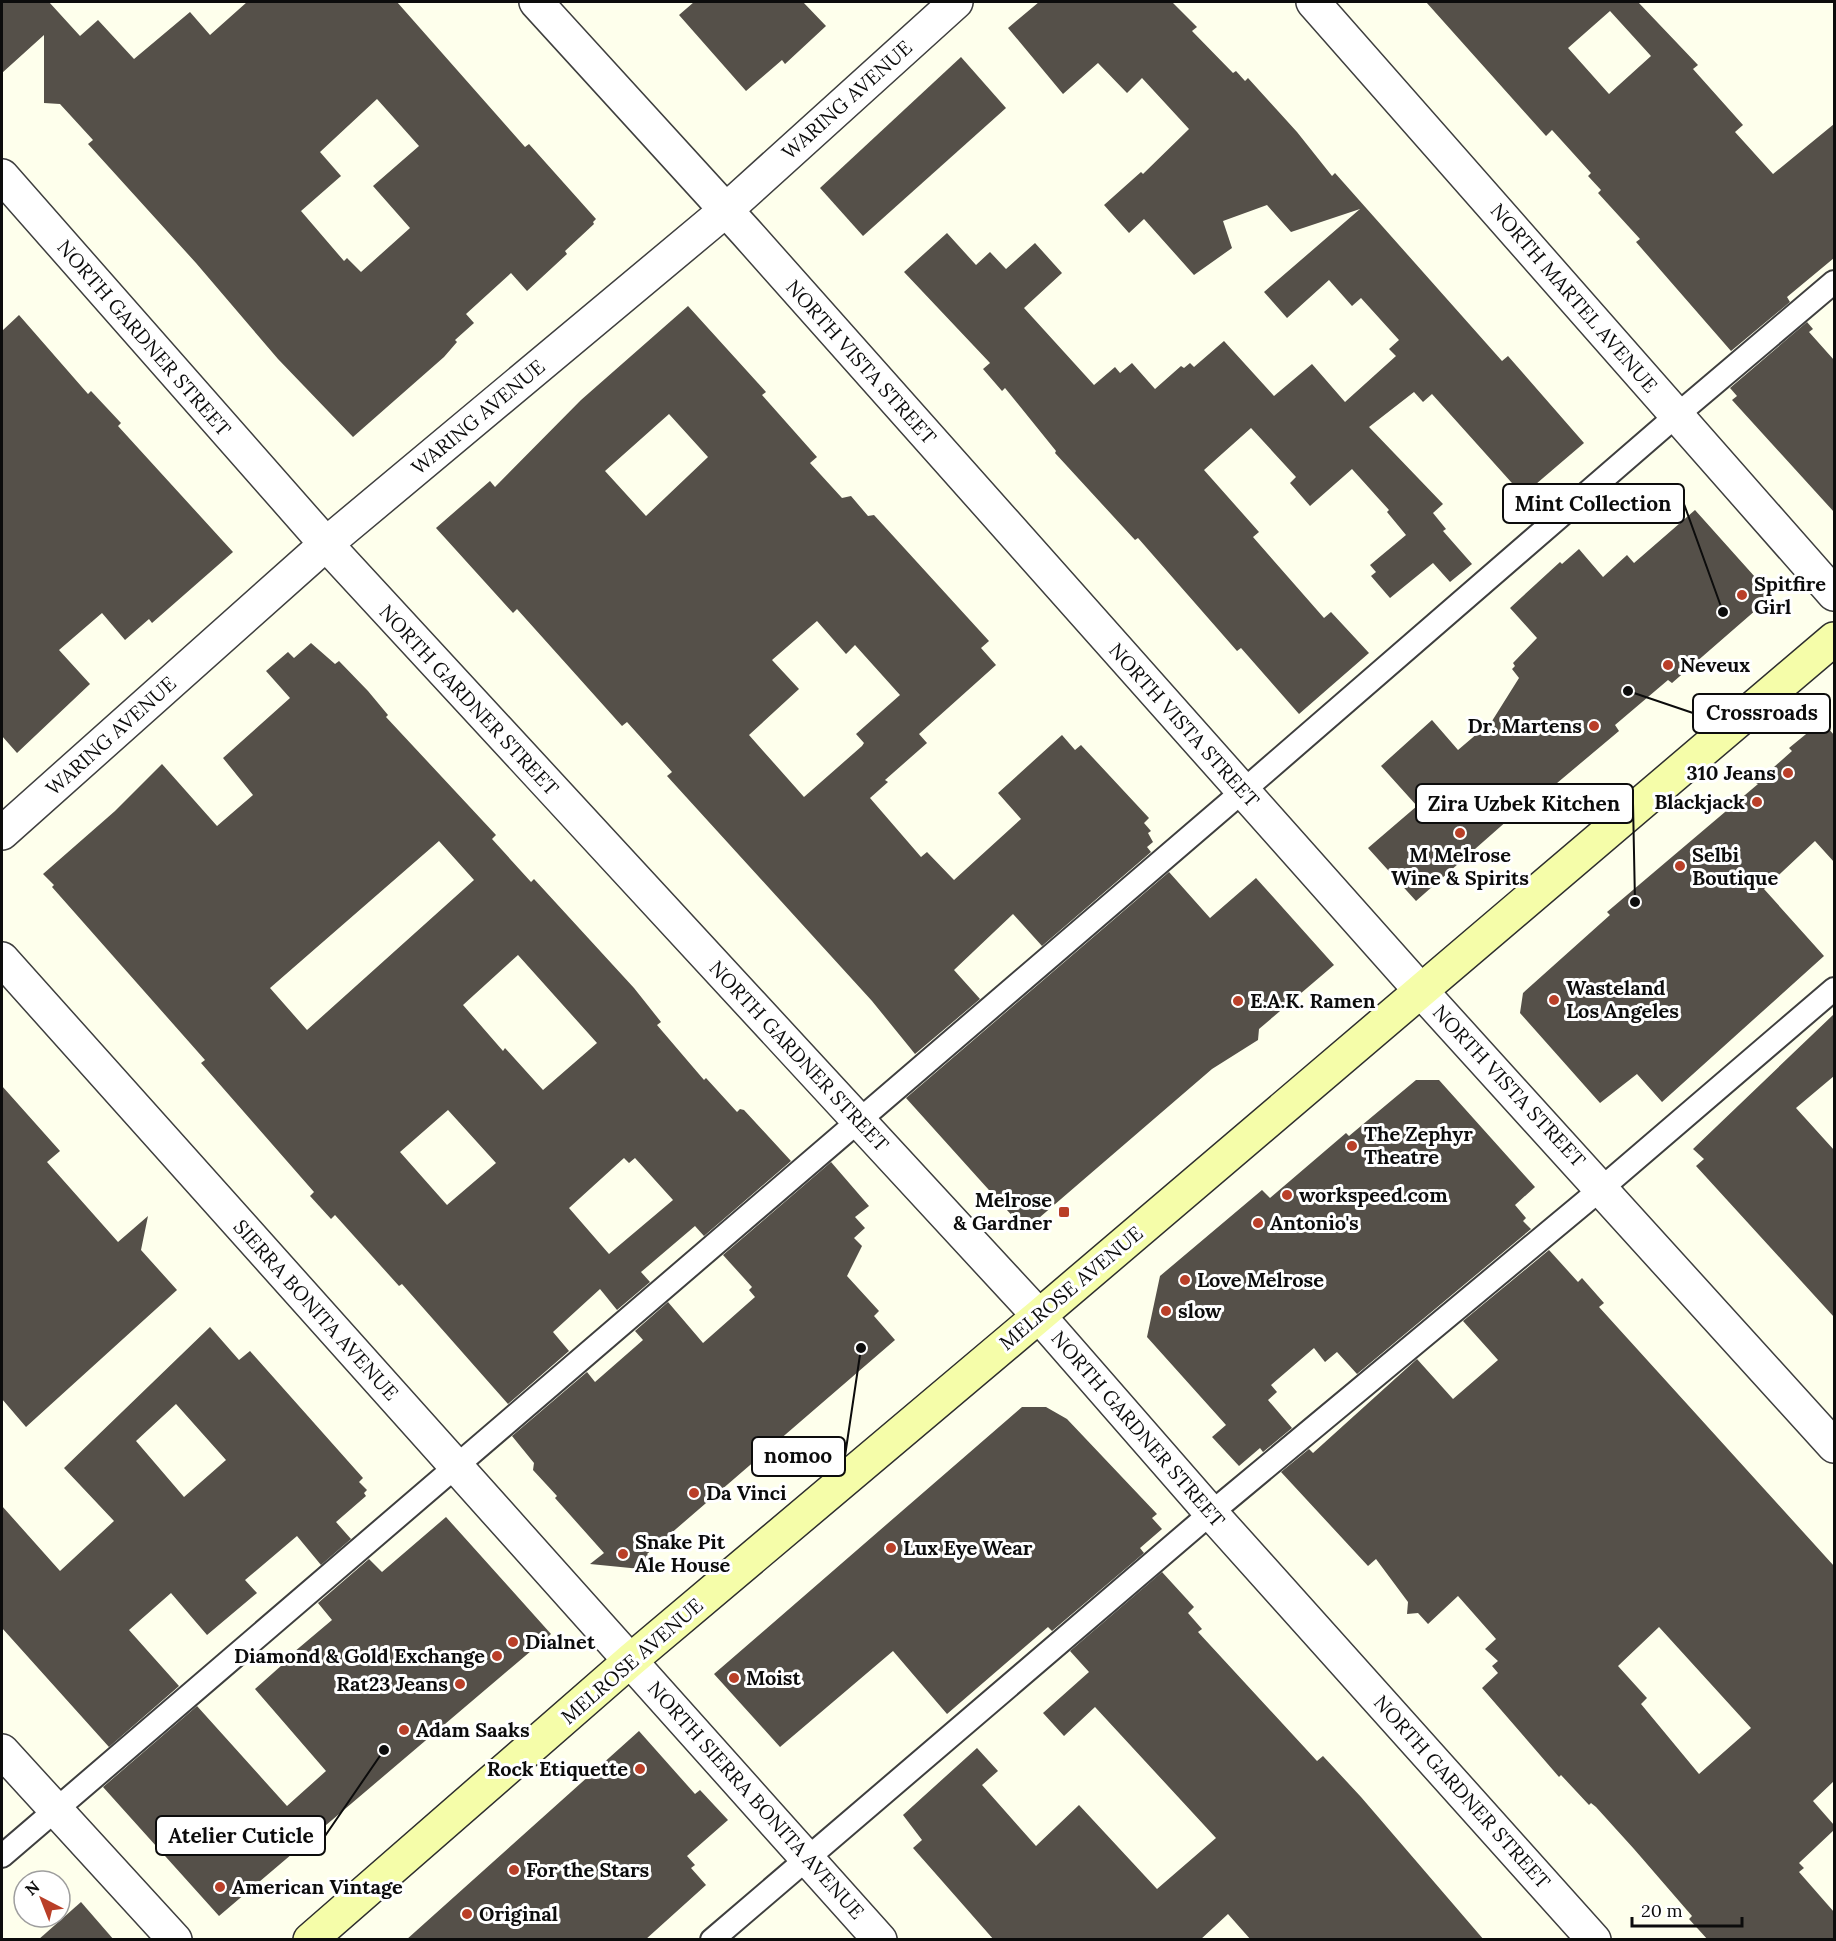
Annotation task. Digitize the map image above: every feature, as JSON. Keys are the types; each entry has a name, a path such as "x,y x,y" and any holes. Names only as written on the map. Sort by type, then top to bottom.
{"main road":[{"name":"MELROSE AVENUE","path":"310,1940 631,1660 1040,1316 1834,639"}],"street":[{"name":"NORTH VISTA STREET","path":"536,2 726,210 1421,992 1602,1188 1834,1446"},
{"name":"WARING AVENUE","path":"2,833 326,544 726,210 956,2"},
{"name":"NORTH MARTEL AVENUE","path":"1313,2 1834,594"},
{"name":"NORTH GARDNER STREET","path":"2,176 326,544 1040,1316 1211,1513 1594,1940"},
{"name":"SIERRA BONITA AVENUE","path":"2,959 631,1660"},
{"name":"NORTH SIERRA BONITA AVENUE","path":"631,1660 880,1940"},
{"path":"2,1751 175,1940"}],"lane":[{"path":"2,1856 857,1119 1243,791 1834,282"},
{"path":"712,1940 1211,1513 1602,1188 1834,989"}],"building":[{"path":"2,2 49,2 80,36 98,20 134,59 190,12 210,35 247,2 397,2 525,147 529,144 596,219 594,224 565,251 567,254 527,291 511,273 466,314 474,323 455,340 457,342 444,357 353,437 278,359 196,263 88,144 93,140 60,104 44,103 44,35 2,73","holes":["377,99 419,146 373,186 410,228 361,272 347,258 344,261 301,211 341,176 320,152"]},
{"path":"694,2 803,2 826,26 785,64 782,60 746,91 679,15"},
{"path":"1039,2 1172,2 1197,27 1192,31 1233,73 1236,71 1245,81 1248,78 1297,132 1332,176 1335,173 1502,361 1508,356 1584,443 1529,490 1526,487 1520,492 1432,394 1423,402 1414,392 1369,427 1443,504 1433,513 1446,529 1443,531 1472,564 1450,582 1433,563 1390,598 1371,576 1376,572 1370,565 1406,535 1387,512 1389,510 1352,469 1310,506 1290,483 1296,477 1251,428 1204,470 1259,532 1253,537 1324,618 1331,612 1369,653 1299,714 1241,648 1237,651 1138,538 1135,540 1055,453 1056,451 1005,388 1002,391 983,369 990,363 904,272 947,233 976,265 990,252 1006,269 1035,243 1062,273 1024,308 1094,385 1115,367 1120,373 1132,363 1155,389 1181,366 1184,368 1190,363 1194,367 1224,341 1274,396 1312,364 1345,402 1396,356 1389,349 1399,340 1361,298 1352,306 1329,280 1287,318 1264,292 1360,209 1291,232 1267,205 1223,221 1232,248 1194,275 1144,219 1129,233 1104,205 1141,172 1143,174 1189,129 1142,78 1127,93 1098,63 1063,94 1008,28"},
{"path":"1426,2 1638,2 1698,65 1693,69 1743,125 1735,132 1773,174 1834,124 1834,258 1787,297 1790,302 1731,351 1636,242 1640,239 1598,193 1601,190 1588,176 1591,173 1552,130 1546,136","holes":["1610,11 1651,56 1609,94 1568,48"]},
{"path":"961,57 1006,108 863,236 820,188"},
{"path":"688,306 766,392 762,395 817,457 810,463 842,498 851,496 868,516 874,515 989,641 981,648 996,665 919,734 927,743 885,780 888,782 870,798 921,857 927,852 954,880 1021,819 998,793 1062,735 1075,750 1081,745 1149,818 1144,823 1151,831 1148,833 1153,842 1147,847 1151,852 1042,946 1013,914 954,970 980,999 915,1054 872,1001 667,776 672,772 627,722 622,726 517,609 513,613 436,528 490,481 495,487 581,400","holes":["669,414 708,457 646,516 605,471","817,621 846,654 855,645 900,695 856,734 864,743 862,746 804,797 749,735 799,689 772,660"]},
{"path":"19,315 88,394 91,391 121,423 118,426 233,552 152,623 149,619 125,640 102,613 59,650 90,684 17,753 2,736 2,331"},
{"path":"1807,322 1813,329 1809,332 1834,360 1834,512 1732,400 1737,396 1730,388"},
{"path":"1695,510 1772,596 1672,683 1668,680 1615,725 1619,731 1519,815 1517,812 1416,901 1368,848 1417,806 1381,766 1432,720 1458,750 1492,721 1519,678 1512,669 1515,666 1513,663 1537,638 1510,608 1560,562 1562,564 1579,549 1603,577 1627,555 1634,563"},
{"path":"311,643 335,664 339,661 368,691 388,715 386,717 496,835 492,839 531,882 534,879 634,988 661,1022 657,1025 704,1080 706,1078 737,1112 740,1109 744,1110 791,1161 704,1236 695,1226 641,1272 650,1282 617,1310 600,1289 553,1332 569,1351 508,1404 402,1284 399,1286 335,1215 331,1219 310,1196 314,1192 201,1063 205,1060 43,874 115,811 162,764 217,826 253,795 223,758 290,698 266,671 288,652 294,658","holes":["439,841 474,880 307,1030 270,988","518,955 597,1043 543,1090 505,1048 503,1051 463,1005","448,1110 496,1163 447,1205 400,1152","624,1158 629,1163 635,1158 673,1200 609,1254 569,1208"]},
{"path":"1822,721 1834,735 1834,862 1815,841 1764,889 1824,956 1662,1102 1637,1074 1600,1103 1520,1013 1523,993 1610,915 1607,912 1758,784 1756,783 1792,751 1789,748"},
{"path":"1169,872 1210,918 1256,878 1334,965 1259,1029 1258,1040 1212,1069 1025,1230 906,1098"},
{"path":"1834,1014 1834,1076 1796,1108 1834,1150 1834,1317 1696,1166 1704,1159 1693,1149"},
{"path":"1416,1080 1439,1080 1535,1187 1515,1205 1526,1218 1523,1221 1531,1229 1357,1374 1337,1352 1325,1362 1314,1348 1271,1385 1277,1392 1268,1400 1292,1428 1263,1452 1260,1448 1239,1466 1212,1437 1226,1425 1147,1337 1160,1276 1262,1190 1270,1198 1346,1133 1349,1136"},
{"path":"2,1086 60,1151 47,1162 118,1242 148,1216 141,1250 177,1290 26,1427 2,1399"},
{"path":"831,1162 869,1206 855,1217 865,1228 854,1238 862,1246 847,1276 879,1311 874,1316 895,1340 647,1554 661,1571 590,1564 604,1553 555,1498 557,1496 533,1470 534,1463 512,1436 587,1372 595,1382 643,1340 635,1331 668,1302 703,1343 755,1297 749,1290 752,1287 723,1255"},
{"path":"1549,1250 1578,1282 1582,1278 1604,1303 1599,1307 1834,1566 1834,1781 1813,1801 1834,1825 1834,1830 1799,1863 1804,1868 1799,1872 1834,1912 1834,1940 1708,1940 1689,1919 1692,1916 1634,1849 1596,1807 1591,1803 1589,1805 1561,1775 1559,1777 1482,1688 1498,1673 1492,1666 1498,1661 1485,1649 1496,1639 1458,1596 1428,1624 1418,1613 1407,1614 1408,1602 1376,1559 1368,1566 1281,1472 1309,1449 1313,1453 1417,1359 1453,1399 1498,1360 1463,1321","holes":["1659,1627 1751,1728 1699,1774 1641,1704 1647,1698 1618,1666"]},
{"path":"210,1327 239,1360 250,1351 363,1478 359,1482 367,1490 364,1493 366,1496 336,1522 351,1539 321,1565 297,1536 245,1580 257,1593 207,1635 171,1593 129,1630 179,1686 109,1747 2,1628 2,1506 60,1571 114,1521 64,1468","holes":["176,1404 226,1460 184,1497 136,1441"]},
{"path":"1022,1407 1046,1407 1067,1419 1157,1514 1152,1518 1162,1529 1140,1548 1144,1553 1052,1631 1048,1627 947,1714 893,1651 780,1747 714,1674"},
{"path":"446,1517 551,1634 219,1916 103,1787 197,1706 287,1806 326,1771 255,1689 282,1665 281,1663 332,1620 318,1603 369,1559 382,1572"},
{"path":"1162,1572 1194,1607 1188,1613 1202,1629 1198,1632 1317,1761 1323,1756 1484,1940 1251,1940 1228,1914 1200,1940 994,1940 913,1848 922,1840 903,1815 977,1748 998,1771 982,1785 1036,1846 1079,1805 1157,1889 1216,1838 1095,1707 1064,1736 1043,1713 1089,1672 1070,1651"},
{"path":"639,1731 695,1794 700,1790 728,1820 687,1856 695,1865 691,1868 706,1885 645,1940 406,1940"},
{"path":"81,1902 114,1940 38,1940 50,1929 72,1929 72,1910"}],"place":[{"name":"Spitfire Girl","path":"1742,595"},
{"name":"Mint Collection","path":"1723,612"},
{"name":"Neveux","path":"1668,665"},
{"name":"Crossroads","path":"1628,691"},
{"name":"Dr. Martens","path":"1594,726"},
{"name":"310 Jeans","path":"1788,773"},
{"name":"Blackjack","path":"1757,802"},
{"name":"M Melrose Wine & Spirits","path":"1460,833"},
{"name":"Selbi Boutique","path":"1680,866"},
{"name":"Zira Uzbek Kitchen","path":"1635,902"},
{"name":"Wasteland Los Angeles","path":"1554,1000"},
{"name":"E.A.K. Ramen","path":"1238,1001"},
{"name":"The Zephyr Theatre","path":"1352,1146"},
{"name":"workspeed.com","path":"1287,1195"},
{"name":"Melrose & Gardner","path":"1064,1212"},
{"name":"Antonio's","path":"1258,1223"},
{"name":"Love Melrose","path":"1185,1280"},
{"name":"slow","path":"1166,1311"},
{"name":"nomoo","path":"861,1348"},
{"name":"Da Vinci","path":"694,1493"},
{"name":"Lux Eye Wear","path":"891,1548"},
{"name":"Snake Pit Ale House","path":"623,1554"},
{"name":"Dialnet","path":"513,1642"},
{"name":"Diamond & Gold Exchange","path":"497,1656"},
{"name":"Moist","path":"734,1678"},
{"name":"Rat23 Jeans","path":"460,1684"},
{"name":"Adam Saaks","path":"404,1730"},
{"name":"Atelier Cuticle","path":"384,1750"},
{"name":"Rock Etiquette","path":"640,1769"},
{"name":"For the Stars","path":"514,1870"},
{"name":"American Vintage","path":"220,1887"},
{"name":"Original","path":"467,1914"}]}
